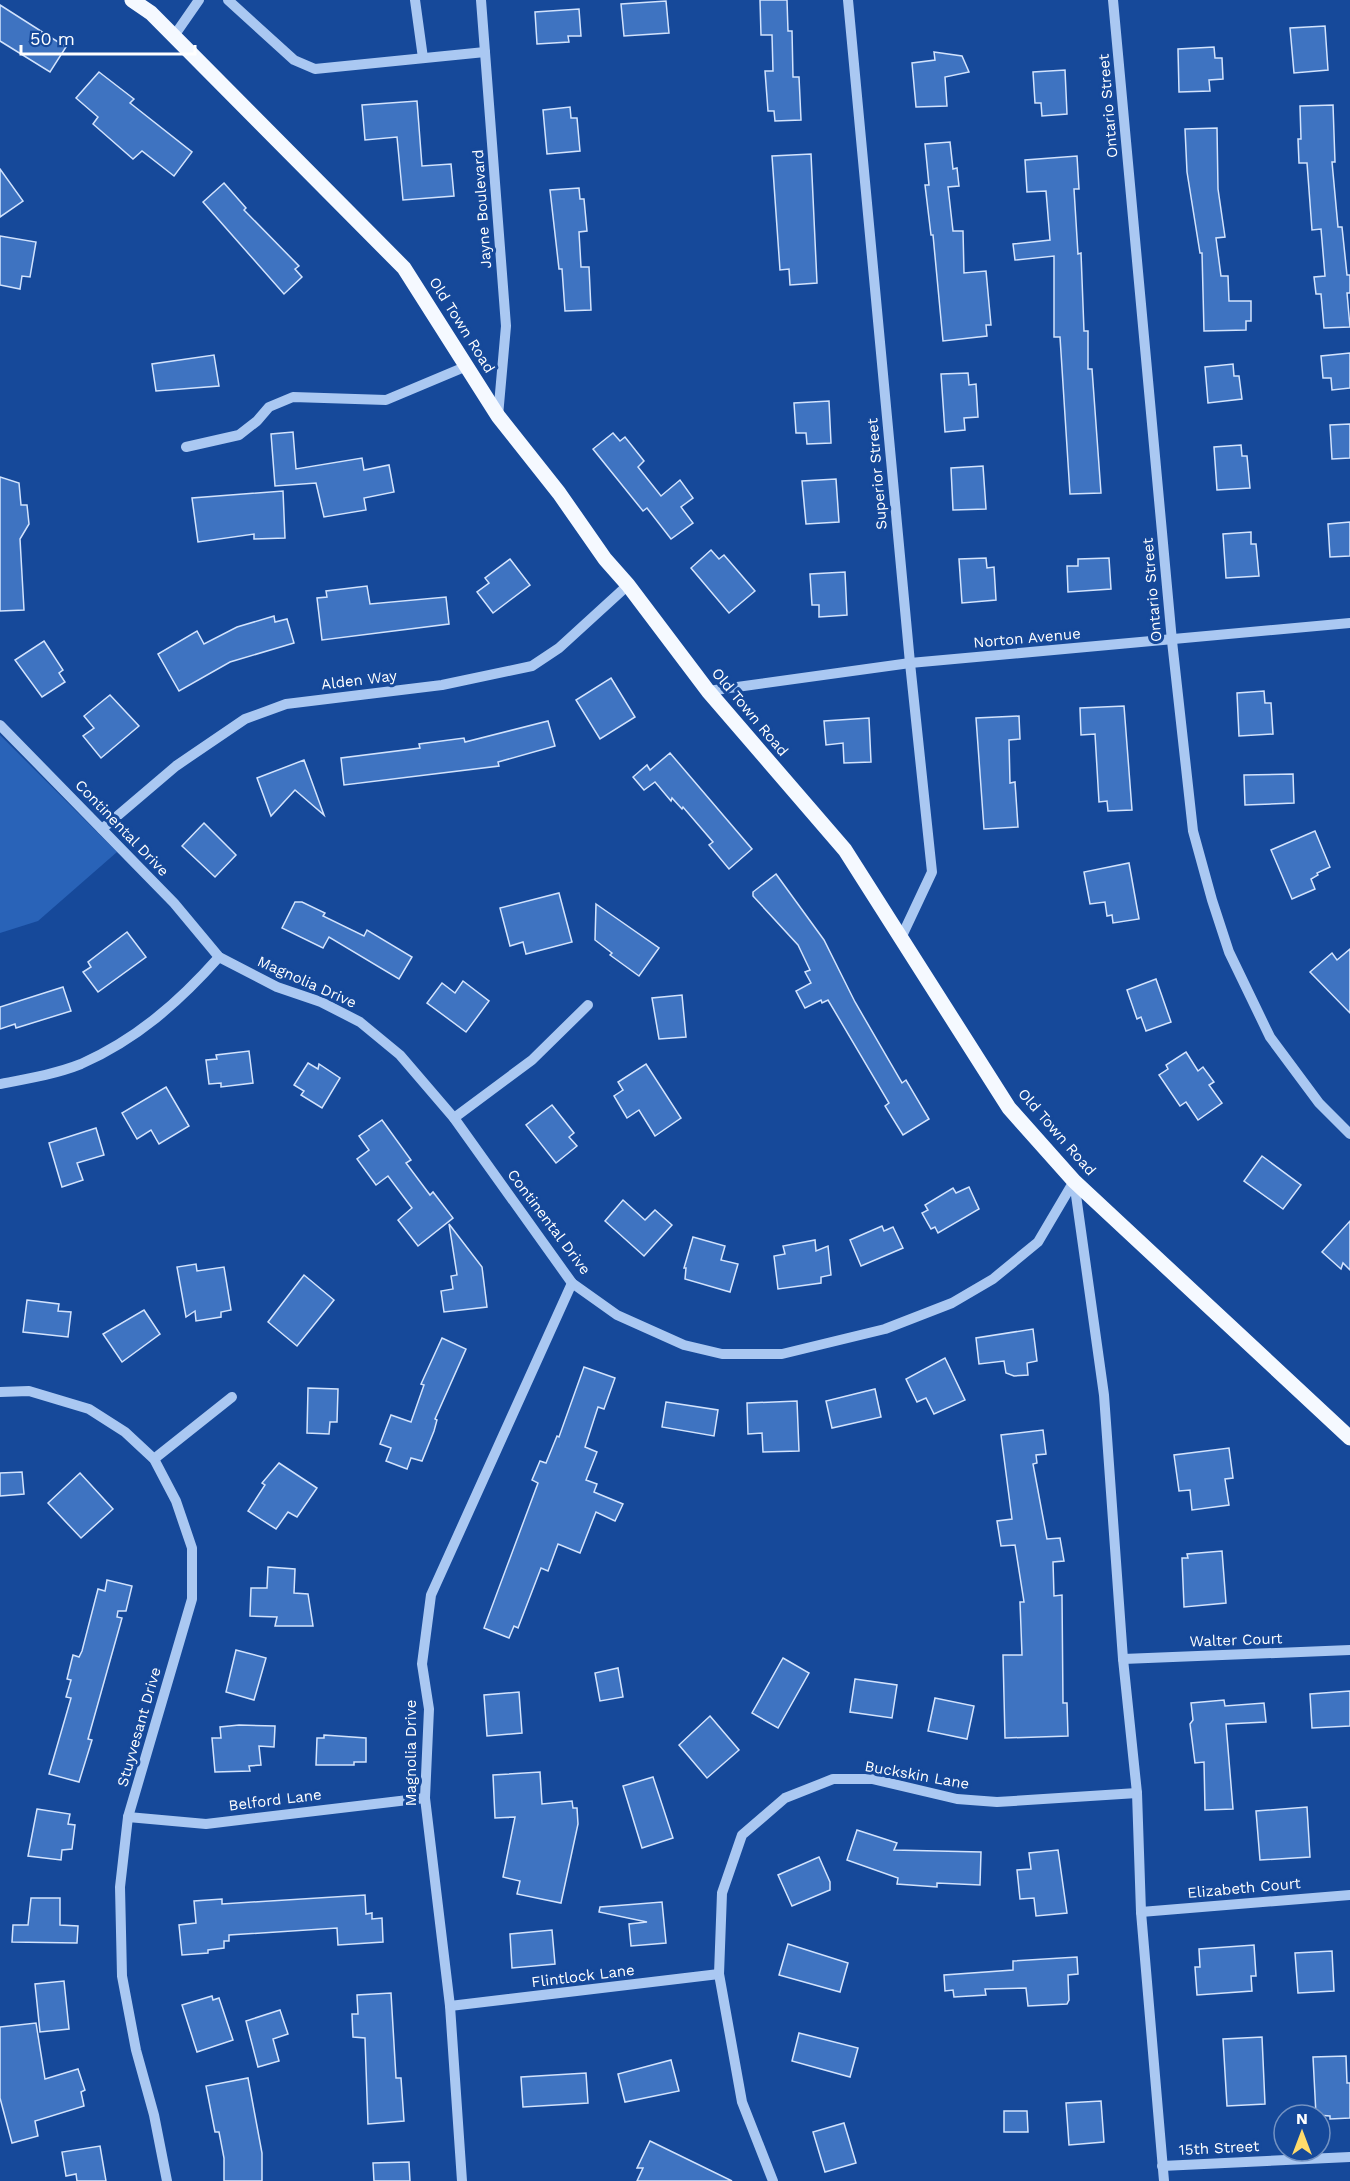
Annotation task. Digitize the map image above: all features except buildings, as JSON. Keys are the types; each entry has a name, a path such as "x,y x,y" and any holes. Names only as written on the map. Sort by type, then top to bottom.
{"main road":[{"name":"Old Town Road","path":"132,0 151,13 404,268 498,416 559,493 604,559 628,585 708,691 845,850 876,894 901,938 1009,1108 1074,1181 1350,1438"}],"street":[{"path":"174,36 198,0"},
{"path":"228,0 294,60 315,69 485,51"},
{"path":"415,0 423,58"},
{"name":"Jayne Boulevard","path":"481,0 506,326 498,416"},
{"name":"Superior Street","path":"848,0 910,663 932,872 901,938"},
{"name":"Ontario Street","path":"1113,0 1172,641 1193,831 1212,900 1230,952 1270,1037 1319,1103 1350,1134"},
{"path":"186,447 239,435 257,421 269,406 293,397 386,400 467,366"},
{"name":"Alden Way","path":"102,829 176,766 246,719 286,704 442,685 532,666 559,648 628,585"},
{"name":"Norton Avenue","path":"708,691 910,663 1172,641 1350,623"},
{"name":"Continental Drive","path":"0,725 174,903 219,957"},
{"path":"0,1083 80,1064 140,1030 183,997 219,957"},
{"name":"Magnolia Drive","path":"219,957 277,987 321,1002 360,1022 400,1055 454,1118"},
{"path":"454,1118 532,1060 588,1005"},
{"name":"Continental Drive","path":"454,1118 572,1283 617,1316 684,1345 722,1354 782,1354 885,1329 952,1303 993,1279 1038,1242 1074,1181"},
{"path":"1074,1181 1104,1395 1123,1659 1137,1793 1141,1912 1164,2181"},
{"name":"Magnolia Drive","path":"462,2181 450,2006 425,1797 429,1709 422,1664 431,1596 572,1283"},
{"name":"Stuyvesant Drive","path":"0,1392 29,1391 89,1408 125,1432 154,1459 176,1501 192,1548 192,1599 128,1817 120,1887 122,1976 136,2050 154,2115 167,2181"},
{"path":"154,1459 232,1396"},
{"name":"Walter Court","path":"1123,1659 1350,1650"},
{"name":"Buckskin Lane","path":"773,2181 742,2102 719,1974 722,1893 742,1835 784,1797 834,1779 872,1779 957,1799 997,1802 1137,1793"},
{"name":"Belford Lane","path":"128,1817 206,1824 425,1797"},
{"name":"Elizabeth Court","path":"1141,1912 1350,1895"},
{"name":"Flintlock Lane","path":"450,2006 719,1974"},
{"name":"15th Street","path":"1162,2166 1350,2157"}],"shaded area":[{"path":"0,735 117,852 38,921 0,933"}]}
